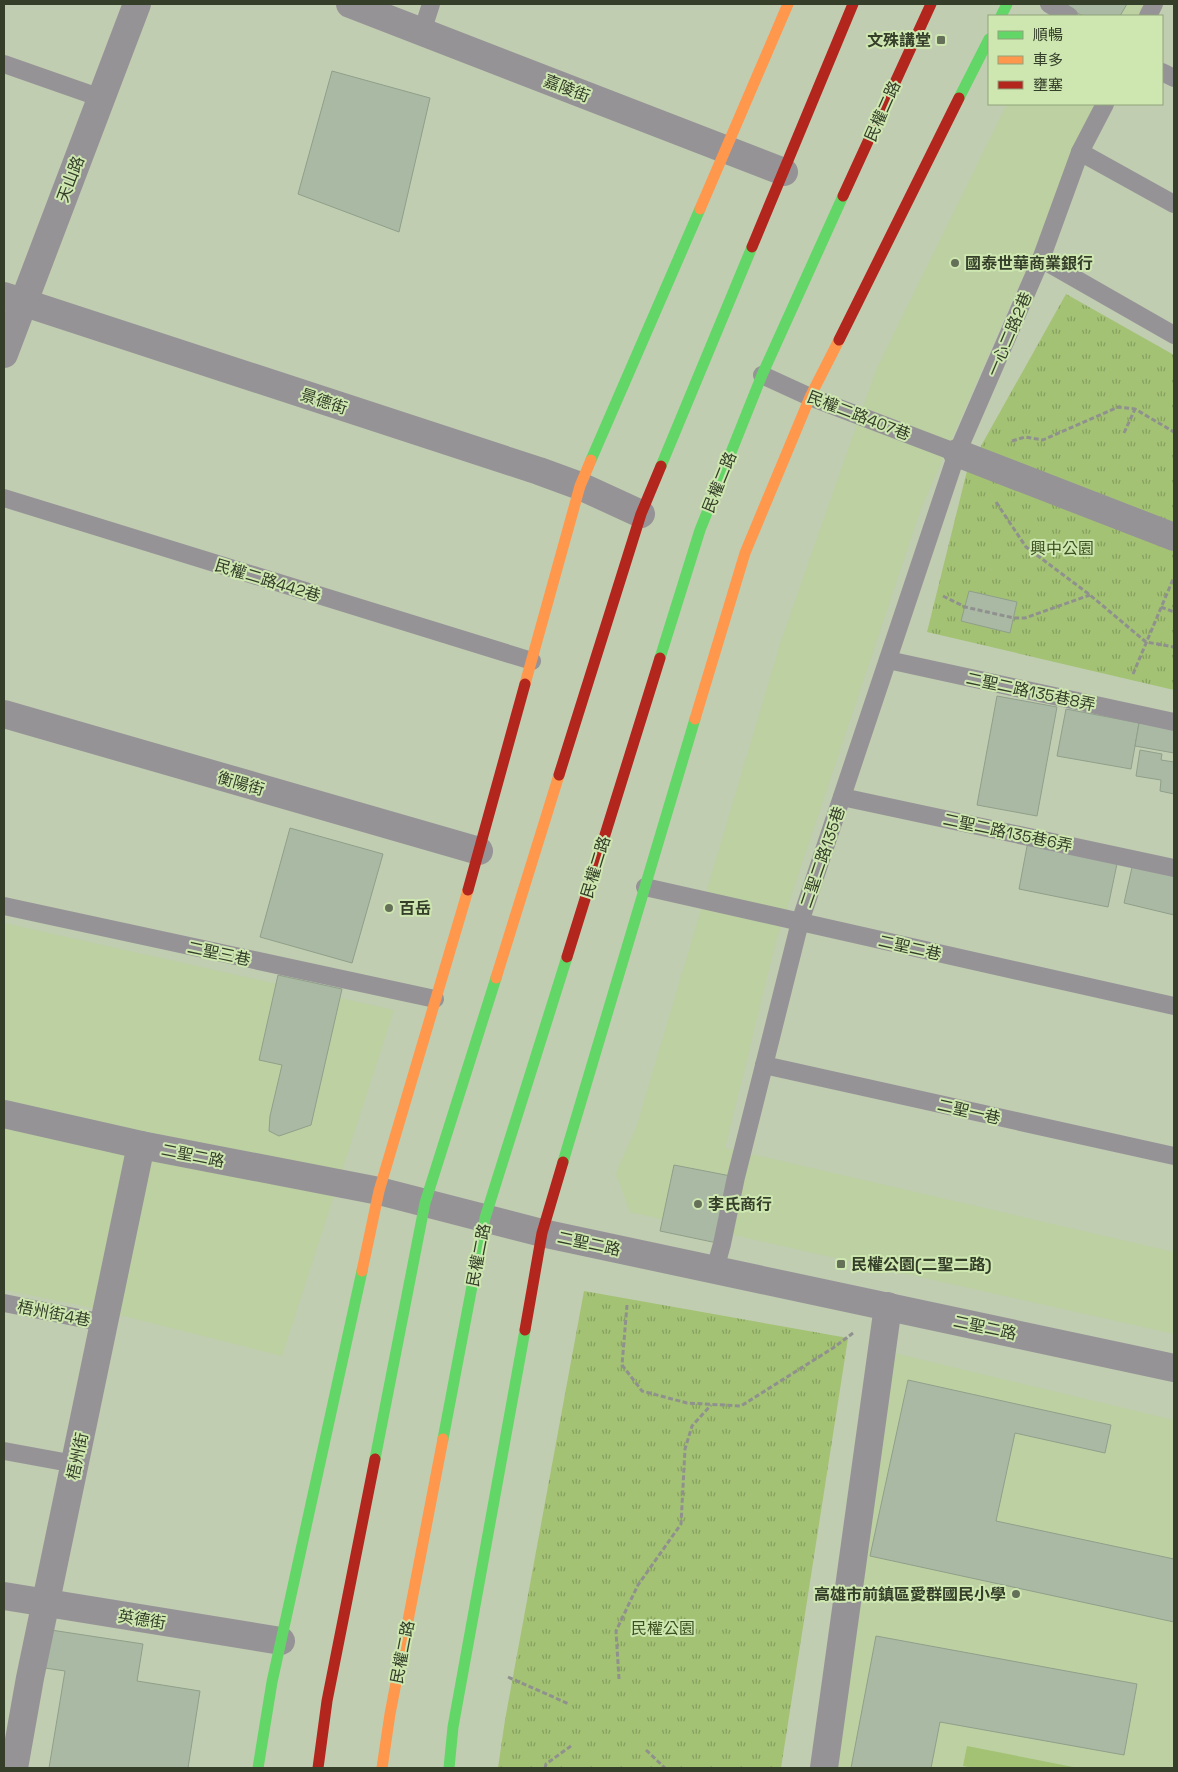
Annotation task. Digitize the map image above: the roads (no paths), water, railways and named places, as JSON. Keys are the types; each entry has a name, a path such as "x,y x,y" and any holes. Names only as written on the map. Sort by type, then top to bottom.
{"street":[{"name":"天山路","path":"4,354 14,299 101,98 137,4"},
{"name":"嘉陵街","path":"350,4 784,172"},
{"path":"258,1768 281,1641 378,1191 478,851 580,486 788,4"},
{"path":"318,1768 327,1701 425,1203 641,514 853,4"},
{"name":"民權二路","path":"382,1768 390,1714 485,1218 700,530 762,375 931,4"},
{"path":"1001,15 1007,4"},
{"path":"449,1768 454,1726 542,1233 745,553 810,397 988,41"},
{"name":"景德街","path":"14,299 530,468 580,486 641,514"},
{"path":"957,453 1174,537"},
{"name":"衡陽街","path":"4,714 478,851"},
{"name":"二聖二路","path":"4,1114 141,1145 378,1191 542,1233 1173,1364"},
{"name":"梧州街","path":"14,1768 11,1740 46,1603 141,1145"},
{"path":"824,1768 888,1306"},
{"name":"英德街","path":"4,1596 281,1641"}],"lane":[{"path":"422,32 432,4"},
{"path":"1049,4 1067,15"},
{"path":"4,64 101,98"},
{"name":"一心二路2巷","path":"957,453 1041,259 1080,152 1104,105"},
{"path":"1080,152 1174,204"},
{"path":"1041,259 1174,334"},
{"name":"民權二路407巷","path":"762,375 810,397 957,453"},
{"name":"二聖二路135巷","path":"715,1269 800,922 957,453"},
{"name":"民權二路442巷","path":"4,498 532,661"},
{"name":"二聖二路135巷8弄","path":"888,660 1174,722"},
{"name":"二聖二路135巷6弄","path":"842,797 1174,868"},
{"name":"二聖二巷","path":"645,887 1174,1006"},
{"name":"二聖三巷","path":"4,906 435,999"},
{"name":"二聖一巷","path":"764,1065 1174,1156"},
{"name":"梧州街4巷","path":"4,1303 104,1323"},
{"path":"4,1451 75,1464"}],"place":[{"name":"文殊講堂","path":"941,40"},
{"name":"國泰世華商業銀行","path":"955,263"},
{"name":"百岳","path":"389,908"},
{"name":"李氏商行","path":"698,1204"},
{"name":"民權公園(二聖二路)","path":"841,1264"},
{"name":"高雄市前鎮區愛群國民小學","path":"1016,1594"}],"park label":[{"name":"興中公園","path":"1062,548"},
{"name":"民權公園","path":"663,1628"}]}
